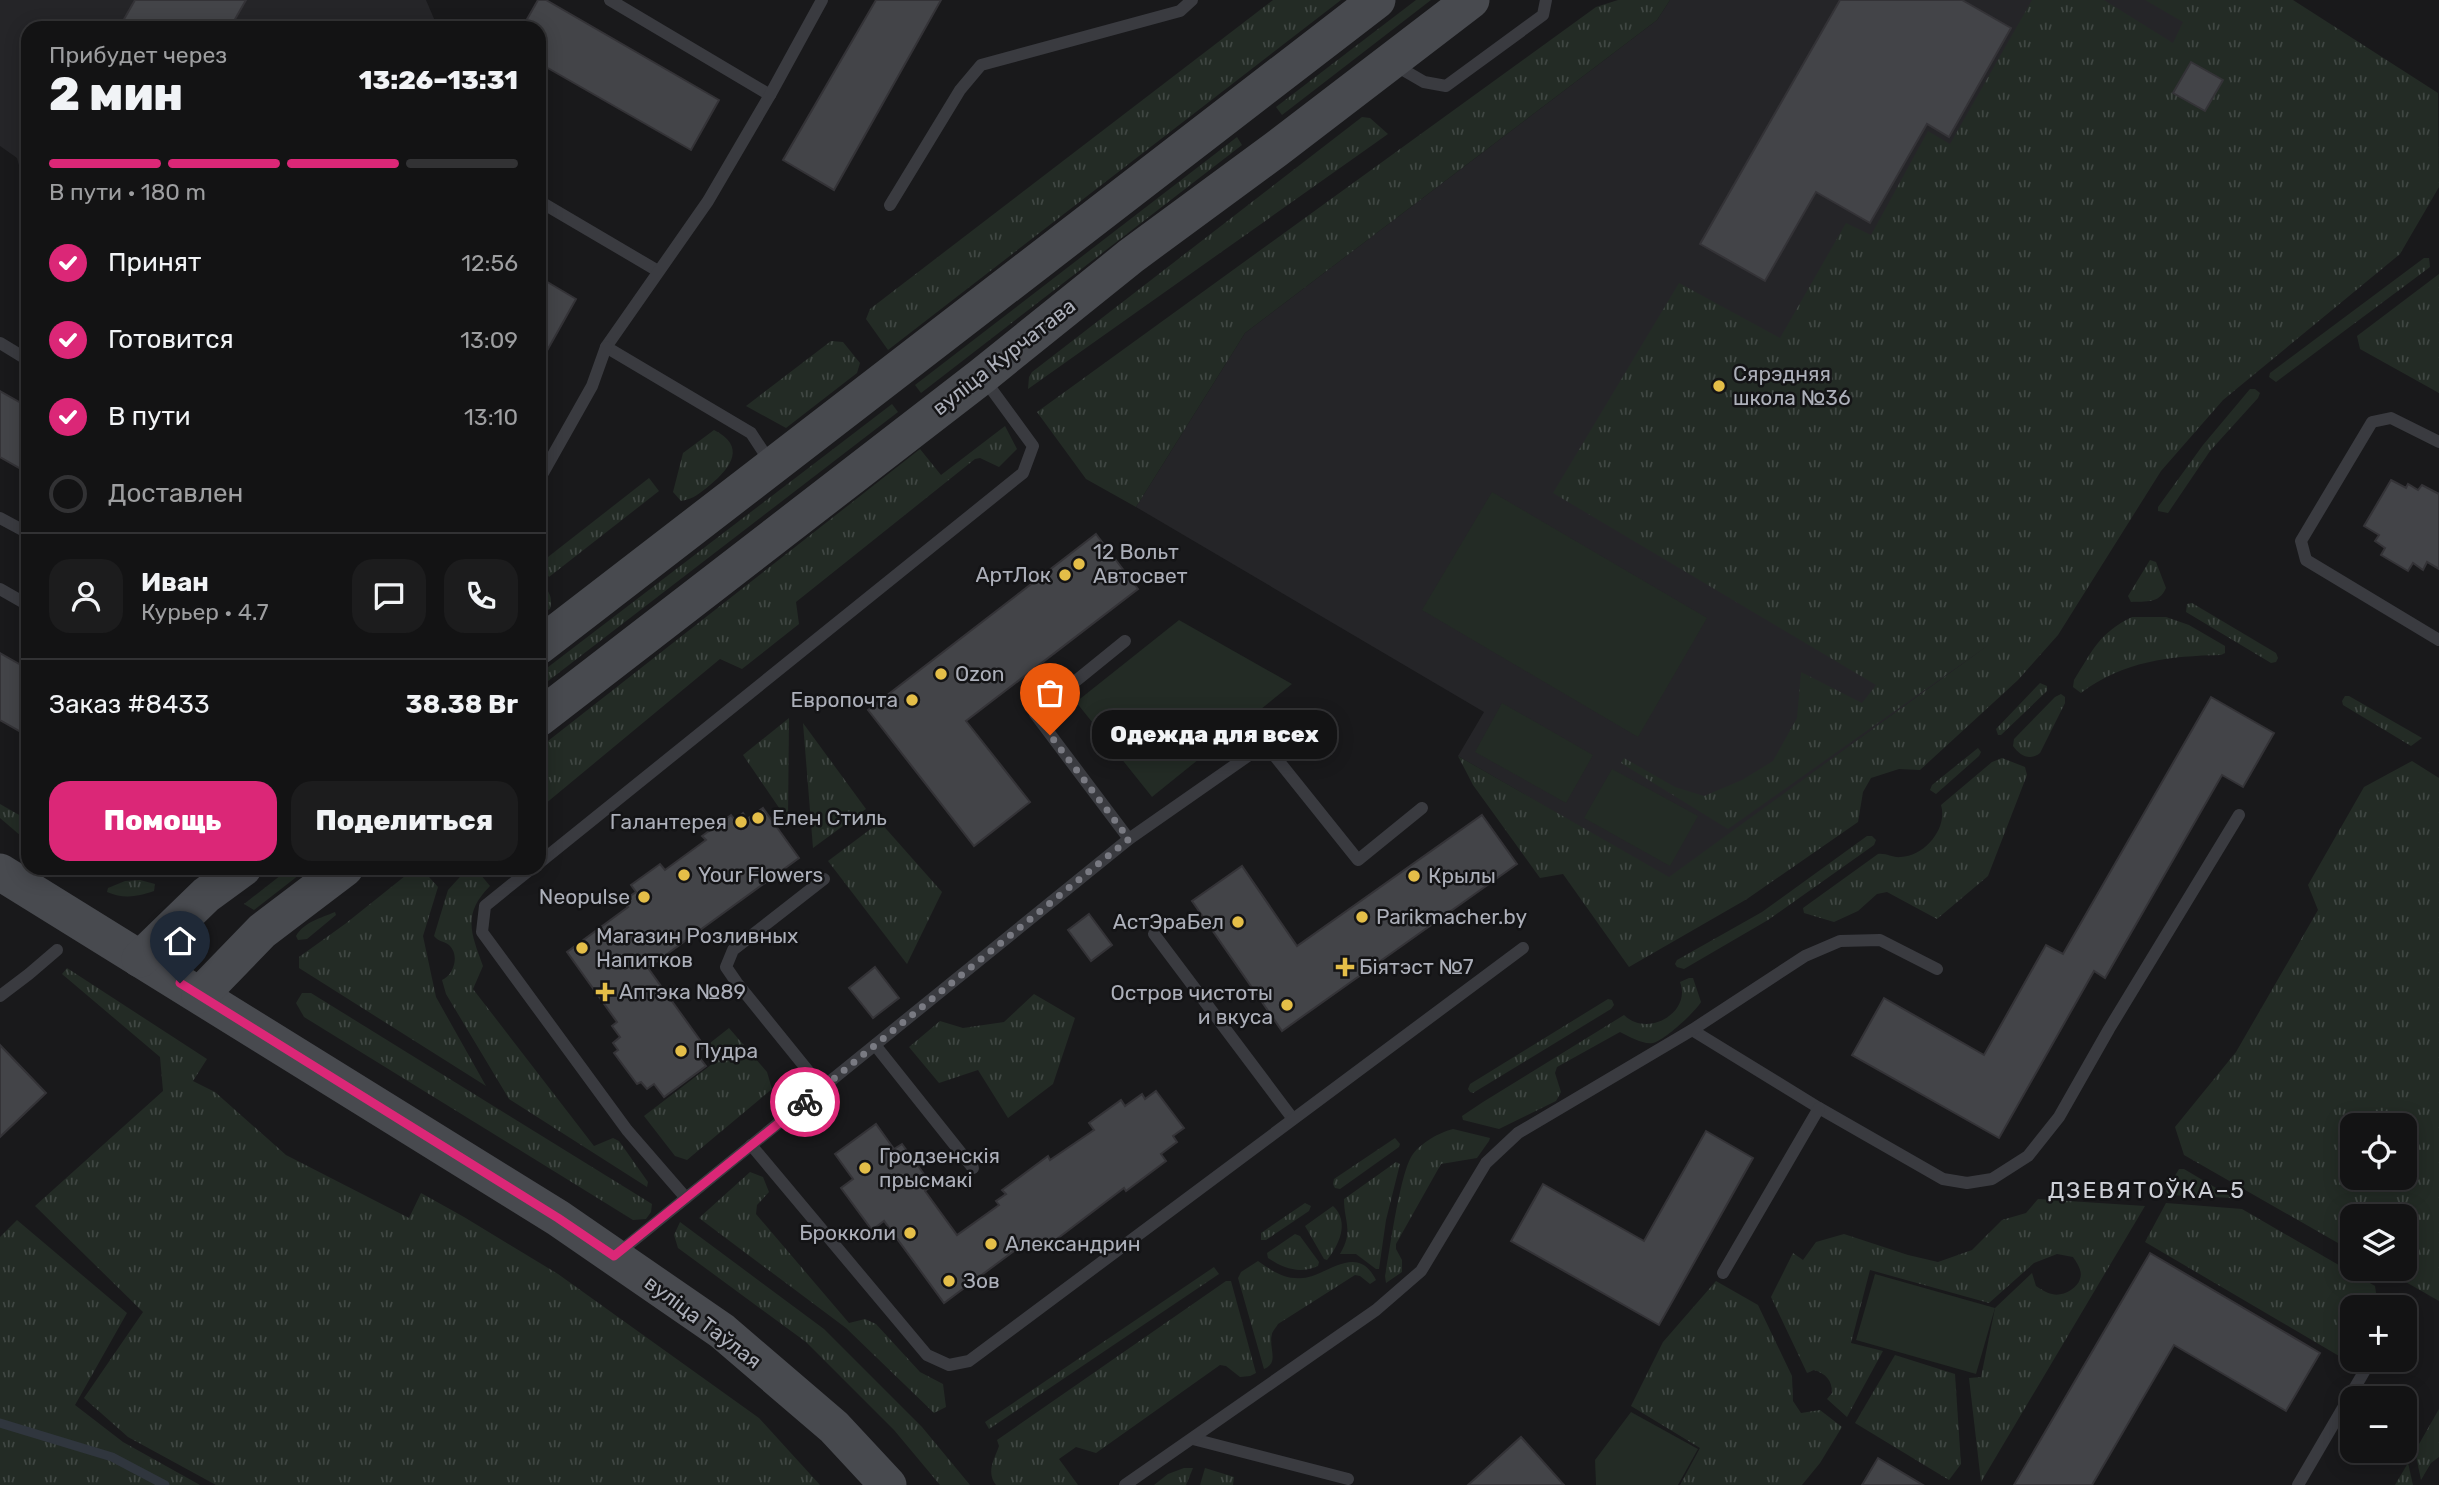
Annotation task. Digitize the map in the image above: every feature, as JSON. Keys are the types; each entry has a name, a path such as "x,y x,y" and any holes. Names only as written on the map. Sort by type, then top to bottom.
{"main road":[{"path":"546,641 1377,0"},
{"name":"вуліца Курчатава","path":"546,713 982,376 1131,256 1471,0"},
{"path":"1242,104 1275,150"},
{"name":"вуліца Таўлая","path":"0,872 558,1218 614,1256 722,1331 834,1427 888,1485"},
{"path":"140,959 206,895 233,875"},
{"path":"200,995 262,931 336,875"}],"lane":[{"path":"610,0 770,96"},
{"path":"546,468 592,386 606,347 708,201 770,96 822,0"},
{"path":"890,205 960,90 981,65 1180,11 1192,0"},
{"path":"1390,63 1424,82 1446,86 1543,15 1546,0"},
{"path":"546,205 658,271"},
{"path":"0,344 21,356"},
{"path":"606,347 751,433 772,466"},
{"path":"546,857 1023,473 1032,446 982,376"},
{"path":"2439,442 2391,418 2372,422 2301,541 2306,560 2439,640"},
{"path":"0,518 21,529"},
{"path":"0,589 21,601"},
{"path":"1125,641 1035,715 1129,839"},
{"path":"614,1256 1129,839 1265,744 1358,860 1422,808"},
{"path":"1692,1031 1943,1180 1966,1183 1993,1179 2028,1156 2059,1117 2109,1029 2239,815"},
{"path":"524,875 485,905 482,932 627,1130 686,1198"},
{"path":"822,1087 726,967 733,950 824,879"},
{"path":"1154,934 1293,1119"},
{"path":"1125,1485 1376,1310 1421,1271 1486,1163 1518,1133 1692,1031 1805,956 1840,941 1880,940 1937,970"},
{"path":"751,1145 927,1355 949,1365 969,1361 1523,948"},
{"path":"0,996 57,950"},
{"path":"875,1045 973,1168"},
{"path":"1723,1273 1819,1108"},
{"path":"2298,1485 2363,1372"},
{"path":"1193,1438 1348,1479"}],"shaded area":[{"path":"0,0 426,0 435,21 21,21 21,173 17,158 0,146"},
{"name":"Сярэдняя школа №36","path":"1670,0 2228,0 2439,187 2155,439 2064,590 1669,878 1458,756 1484,712 1136,507 1245,333 1657,20"}],"green space":[{"path":"1273,0 1341,0 888,350 866,319 870,309"},
{"path":"1416,0 1431,0 1282,115 1276,107"},
{"path":"1618,0 1670,0 1657,20 1245,333 1136,507 1086,479 1037,412 1596,7"},
{"path":"2032,0 2104,0 2173,43 2183,22 2145,0 2293,0 2438,93 2439,187 2400,254 2223,400 2161,471 2058,635 2018,680 1920,770 1899,769 1871,778 1863,792 1858,822 1747,899 1629,967 1563,874 1540,878 1473,785 1458,756 1669,877 1991,643 1728,829 1621,763 1624,758 1675,787 1704,796 1742,780 1773,761 1797,718 1801,672 1862,703 1876,685 1553,493 1679,283 1780,338 1846,223 1871,235 1928,131 1950,144","holes":["2191,62 2222,80 2205,111 2173,93"]},
{"path":"1362,117 1370,118 1388,134 1028,389 1032,372"},
{"path":"1237,137 1242,145 921,393 915,385"},
{"path":"2424,258 2429,258 2430,267 2276,382 2269,377 2270,373"},
{"path":"2439,274 2439,393 2360,349 2357,336"},
{"path":"831,341 843,342 860,363 857,373 786,428 746,406"},
{"path":"2250,389 2260,393 2258,398 2210,451 2168,513 2158,511 2158,507 2203,445"},
{"path":"892,404 898,412 546,683 546,669"},
{"path":"1005,426 1017,449 999,467 980,458 975,459 796,602 799,624 742,669 720,659 546,803 546,743 920,449 941,475"},
{"path":"714,430 730,443 733,450 729,464 703,491 681,501 673,492 683,453"},
{"path":"649,478 659,491 549,577 546,573 546,559"},
{"path":"1492,492 1707,618 1638,737 1422,610"},
{"path":"2150,560 2156,562 2166,588 2156,599 2131,602 2128,596"},
{"path":"546,589 551,600 550,609 546,611"},
{"path":"2192,603 2276,653 2276,662 2271,663 2186,612 2187,604"},
{"path":"2132,617 2166,617 2189,625 2225,646 2225,653 2148,662 2113,674 2081,693 2073,687 2074,680 2098,643 2112,629"},
{"path":"1179,620 1292,684 1152,797 1076,702"},
{"path":"2040,683 2047,686 2047,691 1998,735 1996,729"},
{"path":"2061,694 2065,697 2065,703 2040,753 2033,757 2022,755 2013,746 2014,739"},
{"path":"2345,696 2422,738 2411,746 2343,705"},
{"path":"1502,703 1593,755 1566,803 1475,752"},
{"path":"789,718 788,821 743,755"},
{"path":"803,723 866,809 813,848"},
{"path":"1978,748 1981,752 1979,756 1936,794 1930,790 1932,785"},
{"path":"2002,758 2025,767 2027,775 1988,876 1937,919 1887,892 1877,894 1858,911 1834,922 1804,913 1803,908 1878,854 1901,857 1918,852 1926,846 1941,823 1941,805 1992,762"},
{"path":"2412,761 2439,778 2439,1301 2404,1281 2417,1281 2417,1204 2340,1204 2340,1244 2184,1155 2175,1127 2236,1052 2318,910 2308,885 2364,787"},
{"path":"1612,769 1698,816 1670,866 1584,818"},
{"path":"0,804 21,816 21,836 0,818"},
{"path":"880,822 942,892 907,964 828,861"},
{"path":"1867,836 1876,840 1874,845 1768,920 1684,969 1677,967 1677,960 1762,912"},
{"path":"281,875 299,875 254,910 244,904"},
{"path":"406,875 427,875 438,887 423,936 436,997 486,1086 299,968 299,957"},
{"path":"462,875 481,875 490,886 481,896 472,915 475,944 483,966 473,989 594,1146 613,1138 619,1141 648,1182 647,1187 509,1099 446,994 442,980 450,974 454,954 449,945 434,936 448,890"},
{"path":"140,880 155,884 154,891 130,896 107,892 108,888 125,881"},
{"path":"335,912 336,915 307,939 298,940 296,936 304,927"},
{"path":"67,968 207,1059 193,1081 215,1092 286,1155 409,1218 421,1193 558,1274 759,1418 820,1485 216,1485 128,1437 84,1398 143,1312 35,1206 163,1091 160,1057 62,974"},
{"path":"1693,978 1701,1002 1665,1037 1649,1043 1620,1032 1557,1067 1555,1073 1561,1092 1556,1101 1499,1129 1463,1120 1462,1116 1483,1102 1624,1015 1644,1024 1665,1019 1680,1003 1680,982"},
{"path":"302,993 311,993 652,1204 651,1212 646,1219 633,1220 304,1017 296,1003"},
{"path":"1034,994 1075,1018 1053,1084 1008,1118 978,1070 939,1083 909,1047 940,1021 963,1028 1004,1022"},
{"path":"1608,999 1612,1000 1614,1005 1611,1009 1473,1093 1468,1089 1470,1084"},
{"path":"729,1028 767,1072 772,1089 687,1160 675,1156 644,1116 720,1058 710,1043"},
{"path":"1453,1129 1490,1138 1477,1158 1441,1164 1396,1244 1402,1260 1402,1272 1386,1283 1396,1212 1408,1163 1416,1150 1426,1142"},
{"path":"1395,1138 1400,1144 1399,1147 1340,1189 1335,1188 1334,1179"},
{"path":"1396,1162 1400,1164 1386,1220 1379,1269 1376,1269 1356,1254 1340,1254 1347,1239 1344,1199"},
{"path":"2179,1169 2184,1169 2233,1198 2168,1195 2166,1191"},
{"path":"750,1172 763,1177 769,1192 757,1205 756,1214 849,1323 865,1319 876,1324 920,1372 943,1384 946,1407 934,1413 846,1328 699,1218"},
{"path":"2038,1199 2145,1206 1981,1482 1969,1378 1981,1377 1995,1308 2032,1273 2036,1286 2048,1293 2056,1295 2072,1289 2081,1276 2073,1257 2057,1254 2034,1263 1989,1303 1870,1270 1851,1343 1883,1351 1847,1417 1827,1399 1832,1393 1829,1381 1814,1370 1807,1373 1771,1297 1793,1253 1803,1260 1816,1242 1844,1234 1938,1262 1972,1250 2002,1220 2026,1213"},
{"path":"1305,1203 1311,1206 1309,1211 1266,1240 1261,1240 1261,1233"},
{"path":"2166,1203 2242,1209 2340,1266 2340,1281 2366,1281 2375,1286 2376,1293 2340,1295 2339,1356 2145,1242"},
{"path":"1333,1206 1342,1226 1339,1241 1327,1260 1305,1226"},
{"path":"17,1220 127,1313 75,1405 123,1442 200,1485 0,1485 0,1237"},
{"path":"680,1222 824,1329 922,1427 970,1485 940,1485 894,1430 806,1342 678,1248 674,1235"},
{"path":"1295,1234 1300,1236 1319,1262 1318,1266 1305,1270 1292,1269 1268,1258 1267,1253"},
{"path":"1258,1261 1290,1278 1312,1276 1341,1264 1360,1263 1376,1280 1370,1284 1355,1275 1278,1324 1271,1339 1273,1359 1264,1369 1238,1278 1241,1272"},
{"path":"1214,1267 1219,1274 989,1429 985,1422"},
{"path":"1875,1274 1995,1308 1976,1374 1856,1340"},
{"path":"1226,1281 1231,1281 1256,1373 1240,1377 1226,1366 1220,1365 1096,1453 1076,1447 1059,1459 1078,1485 996,1485 991,1471 999,1446 997,1440"},
{"path":"1716,1281 1758,1305 1792,1376 1793,1401 1801,1413 1820,1410 1842,1427 1820,1463 1802,1485 1680,1485 1700,1448 1631,1406 1663,1342"},
{"path":"1895,1355 1955,1374 1961,1464 1949,1480 1855,1423"},
{"path":"2439,1409 2439,1457 2431,1463 2421,1480 2417,1448"},
{"path":"1631,1412 1698,1449 1678,1485 1596,1485 1595,1460"},
{"path":"2408,1463 2413,1485 2395,1485"},
{"path":"1184,1468 1193,1468 1186,1485 1154,1485 1168,1474"},
{"path":"1205,1468 1234,1477 1233,1485 1200,1485"}],"building":[{"path":"135,0 246,0 234,21 123,21"},
{"path":"538,0 546,0 719,100 691,150 546,67 546,21 526,21"},
{"path":"876,0 941,0 834,190 783,160"},
{"path":"1840,0 1962,0 2011,28 1949,137 1927,124 1870,223 1816,192 1765,281 1700,244"},
{"path":"2191,62 2223,80 2205,111 2173,93"},
{"path":"546,281 576,299 546,353"},
{"path":"0,391 21,403 21,469 0,457"},
{"path":"2391,480 2406,488 2408,484 2418,490 2422,485 2439,494 2439,569 2427,562 2423,570 2413,563 2408,571 2381,555 2385,548 2375,541 2379,535 2364,526"},
{"path":"1096,534 1138,589 966,721 1030,802 974,846 868,710"},
{"path":"0,653 21,665 21,732 0,720"},
{"path":"2211,697 2274,733 2243,787 2222,775 2105,978 2094,971 1999,1138 1852,1055 1884,998 1984,1055 2046,945 2063,954"},
{"path":"763,808 799,858 648,968 705,1047 696,1053 706,1066 664,1097 654,1084 647,1089 641,1082 637,1084 614,1053 618,1050 613,1043 620,1037 612,1026 617,1022 567,952 628,907 623,901 636,892 631,885 660,864 665,870 706,840 702,836 731,815 735,820 743,813 747,819"},
{"path":"1482,815 1517,864 1282,1031 1192,901 1242,866 1297,946"},
{"path":"1089,914 1112,945 1091,961 1068,930"},
{"path":"875,967 899,998 873,1018 849,988"},
{"path":"0,1045 46,1093 0,1137"},
{"path":"1156,1091 1184,1128 1173,1136 1177,1142 1161,1154 1166,1161 1126,1191 1124,1188 1045,1248 1042,1243 1032,1250 1026,1242 944,1303 884,1221 872,1230 841,1188 853,1179 835,1154 876,1124 894,1149 902,1144 932,1185 925,1191 957,1235 999,1205 996,1201 1006,1194 1002,1190 1048,1156 1050,1160 1094,1130 1089,1123 1121,1100 1125,1106 1142,1094 1145,1099"},
{"path":"1706,1131 1753,1158 1659,1325 1511,1241 1543,1184 1644,1241"},
{"path":"2150,1253 2320,1353 2286,1411 2174,1345 2092,1485 2014,1485"},
{"path":"1521,1437 1564,1485 1468,1485"},
{"path":"1878,1458 1923,1485 1862,1485"}],"waterway":[{"path":"0,1423 112,1457 165,1485"}],"way so far":[{"path":"805,1102 1129,839 1050,735"}],"place":[{"name":"Сярэдняя школа №36","path":"1719,386"},
{"name":"12 Вольт Автосвет","path":"1079,564"},
{"name":"АртЛок","path":"1065,575"},
{"name":"Ozon","path":"941,674"},
{"name":"Европочта","path":"912,700"},
{"name":"Одежда для всех","path":"1050,735"},
{"name":"Елен Стиль","path":"758,818"},
{"name":"Галантерея","path":"741,822"},
{"name":"Your Flowers","path":"684,875"},
{"name":"Крылы","path":"1414,876"},
{"name":"Neopulse","path":"644,897"},
{"name":"Parikmacher.by","path":"1362,917"},
{"name":"АстЭраБел","path":"1238,922"},
{"name":"Магазин Розливных Напитков","path":"582,948"},
{"name":"Біятэст №7","path":"1345,967"},
{"name":"Аптэка №89","path":"605,992"},
{"name":"Остров чистоты и вкуса","path":"1287,1005"},
{"name":"Пудра","path":"681,1051"},
{"name":"Гродзенскія прысмакі","path":"865,1168"},
{"name":"Брокколи","path":"910,1233"},
{"name":"Александрин","path":"991,1244"},
{"name":"Зов","path":"949,1281"}],"district":[{"name":"ДЗЕВЯТОЎКА–5","path":"2147,1190"}],"route":[{"path":"180,983 558,1218 614,1256 805,1102"}]}
